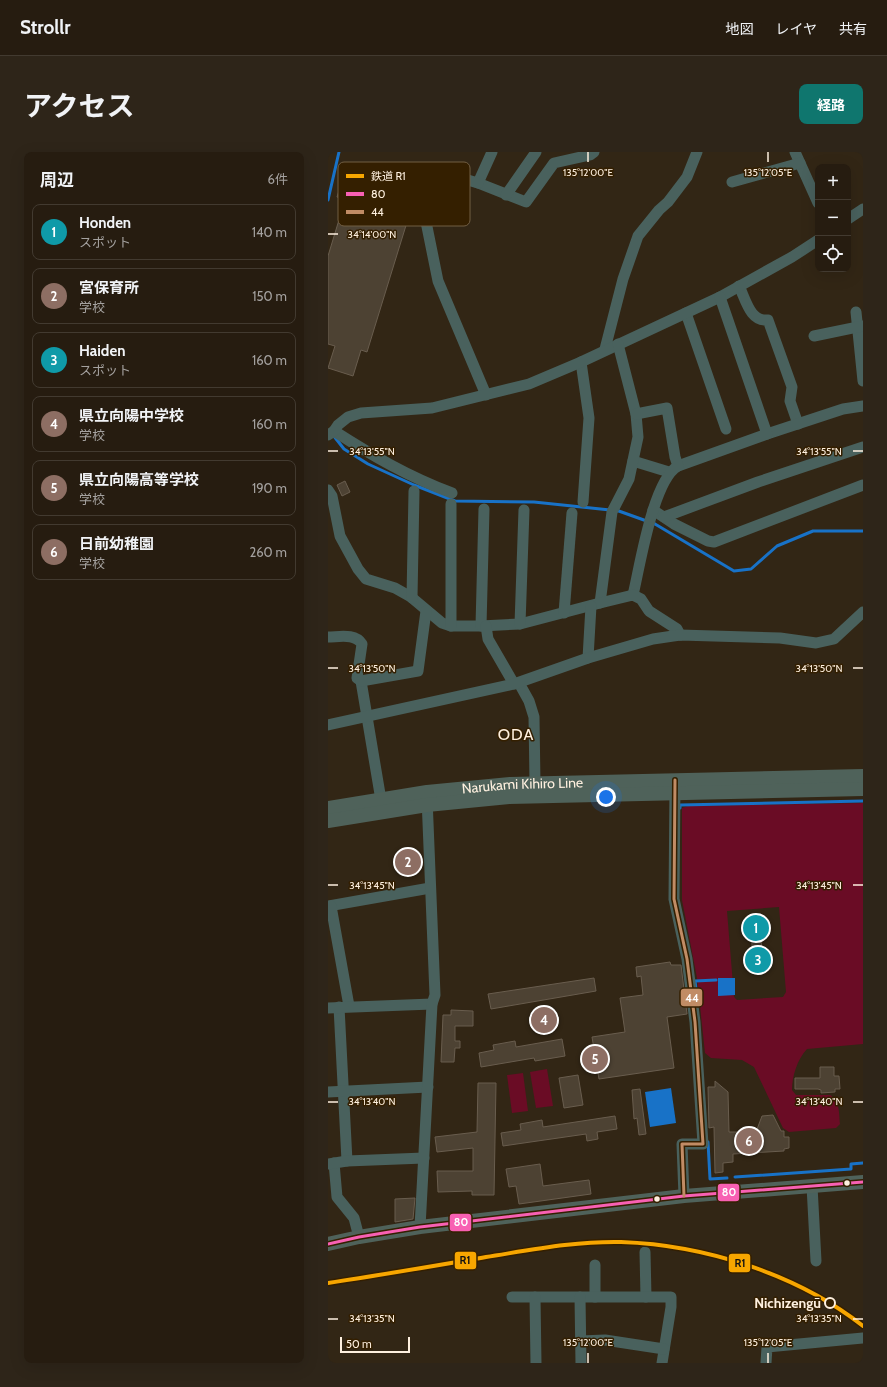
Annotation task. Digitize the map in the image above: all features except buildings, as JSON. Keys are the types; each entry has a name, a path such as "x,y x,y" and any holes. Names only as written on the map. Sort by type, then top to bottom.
{"main road":[{"name":"Narukami Kihiro Line","path":"427,798 509,797 863,776"},
{"name":"Narukami Kihiro Line","path":"328,808 382,804 510,784 535,783 863,789"},
{"name":"Narukami Kihiro Line","path":"328,821 382,804"},
{"path":"328,1244 359,1237 420,1228 684,1196 863,1182"}],"street":[{"path":"478,183 492,152"},
{"path":"506,195 536,152"},
{"path":"470,181 526,202 554,163 590,155 594,152"},
{"path":"605,349 623,279 638,236 659,210 668,202 687,176 697,152"},
{"path":"795,152 817,200"},
{"path":"732,182 800,163"},
{"path":"851,217 863,209"},
{"path":"426,226 438,281 486,395"},
{"path":"451,626 452,498 331,433 338,425 348,417 361,414 432,408 529,384 581,362 605,349 720,297 792,257 815,242"},
{"path":"739,286 752,315 760,321 768,320 792,387 790,401 798,424"},
{"path":"720,297 767,434"},
{"path":"856,312 860,326 863,381"},
{"path":"686,313 726,429"},
{"path":"814,336 860,326"},
{"path":"588,658 595,605 612,512 628,479 638,437 636,414 618,344"},
{"path":"581,362 589,418 583,502"},
{"path":"633,461 674,469 767,434 843,409 863,406"},
{"path":"633,595 649,518 674,469 675,458 667,408 636,414"},
{"path":"664,517 758,482 863,447"},
{"path":"653,510 708,541 714,542 863,485"},
{"path":"328,490 332,496 340,536 358,569 366,579 379,584 388,585 412,598 436,620 451,626 520,624 633,595 641,599 649,611 677,629 680,635"},
{"path":"412,598 414,491"},
{"path":"484,509 484,626 488,639 529,701 534,717 535,783"},
{"path":"520,624 524,510"},
{"path":"564,613 572,513"},
{"path":"361,681 418,670 426,612"},
{"path":"328,725 366,718 517,683 588,658 653,639 680,635 780,638 816,643 834,639 863,612"},
{"path":"328,637 351,637 359,639 362,644 357,678 361,681 366,718 382,804"},
{"path":"675,786 674,899 687,959 696,1022 703,1144 682,1144 684,1196"},
{"path":"420,1228 432,1004 435,995 427,798"},
{"path":"346,1161 343,1091 344,1006 330,906 430,888"},
{"path":"328,1008 344,1006 432,1004"},
{"path":"328,1092 428,1087"},
{"path":"359,1237 354,1218 337,1197 331,1164 346,1161 424,1158"},
{"path":"812,1186 816,1261"},
{"path":"645,1252 646,1297"},
{"path":"595,1265 595,1297"},
{"path":"512,1297 671,1296 671,1307 662,1363"},
{"path":"535,1297 536,1363"},
{"path":"580,1297 581,1363"},
{"path":"766,1363 767,1347 863,1338"},
{"path":"581,1341 604,1340 664,1349"}],"shaded area":[{"path":"863,803 863,1044 807,1049 803,1053 798,1063 792,1085 792,1090 796,1095 830,1095 836,1101 838,1108 840,1124 836,1128 789,1132 783,1128 754,1067 742,1060 711,1058 705,1053 697,978 682,900 682,808 688,806","holes":["779,907 786,992 783,997 737,1000 734,997 727,911"]},
{"path":"547,1069 553,1106 536,1108 530,1072"},
{"path":"523,1073 528,1111 512,1113 507,1075"}],"water":[{"path":"718,978 735,978 735,995 718,996"},
{"path":"671,1088 676,1123 650,1127 645,1092"}],"waterway":[{"path":"328,200 339,152"},
{"path":"333,435 344,449 368,464 414,485 455,501 534,502 610,510"},
{"path":"616,510 655,524 734,571 751,569 777,546 813,531 863,531"},
{"path":"680,808 680,805 863,801"},
{"path":"696,989 695,981 716,980"},
{"path":"708,1142 710,1179 727,1178"},
{"path":"735,1177 851,1169 851,1164 863,1163"}],"rail line":[{"name":"R1","path":"328,1283 570,1244 604,1242 653,1244 717,1256 780,1277 809,1291 863,1326"}],"transit line":[{"name":"44","path":"675,780 674,899 687,959 695,1022 703,1144 682,1144 684,1196"},
{"name":"80","path":"328,1244 359,1237 420,1227 684,1196 863,1182"}],"place":[{"name":"宮保育所","path":"408,862"},
{"name":"Honden","path":"756,928"},
{"name":"Haiden","path":"758,960"},
{"name":"県立向陽中学校","path":"544,1020"},
{"name":"県立向陽高等学校","path":"595,1059"},
{"name":"日前幼稚園","path":"749,1141"},
{"name":"Nichizengū","path":"830,1303"}],"district":[{"name":"ODA","path":"516,734"}]}
